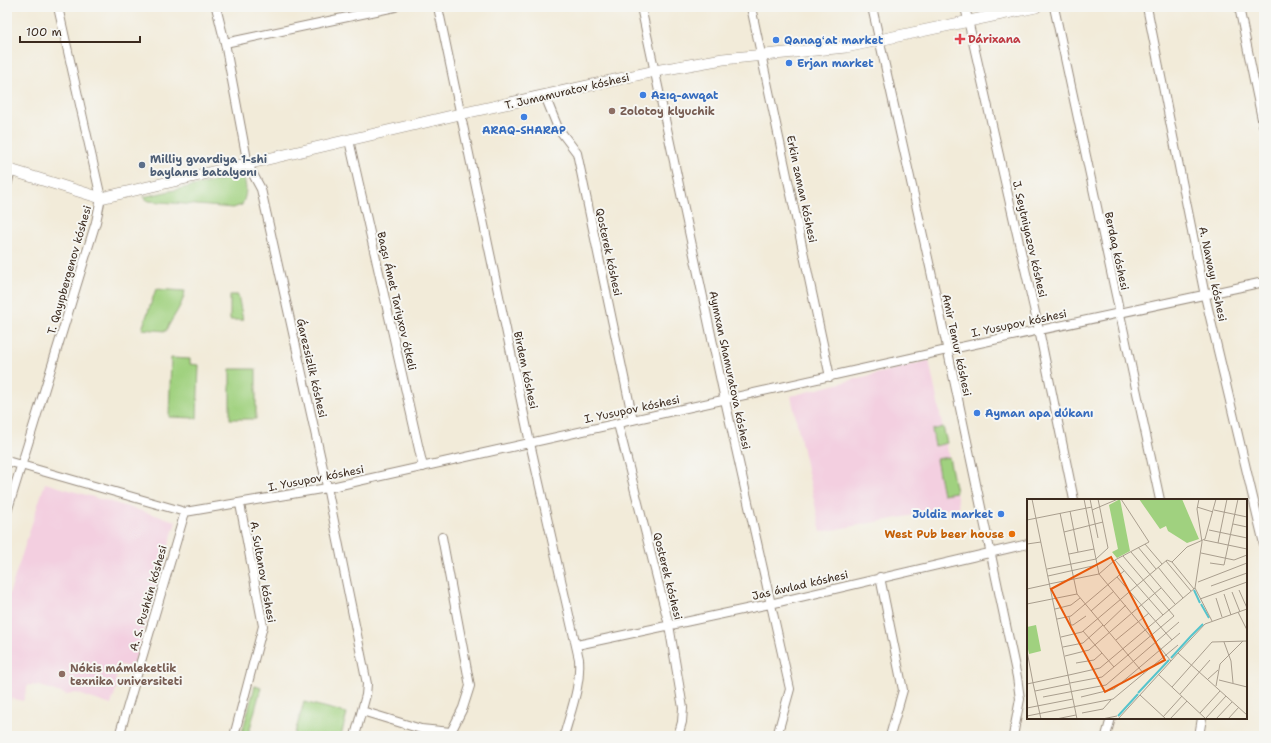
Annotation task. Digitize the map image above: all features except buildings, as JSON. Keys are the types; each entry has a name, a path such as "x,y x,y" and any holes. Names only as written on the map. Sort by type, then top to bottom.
{"main road":[{"name":"T. Jumamuratov kóshesi","path":"101,198 460,114 655,71 723,59 846,47 968,20 1036,7"},
{"path":"9,170 101,198"}],"street":[{"name":"T. Qayıpbergenov kóshesi","path":"7,512 96,222 101,198 58,7"},
{"name":"Ǵarezsizlik kóshesi","path":"216,7 226,43 248,164 261,189 367,684 355,736"},
{"path":"226,43 395,7"},
{"name":"Birdem kóshesi","path":"438,7 530,443 576,645 580,673 578,688 564,736"},
{"name":"Ayımxan Shamuratova kóshesi","path":"641,7 724,400 790,689 777,736"},
{"name":"Erkin zaman kóshesi","path":"751,7 830,377"},
{"name":"Amir Temur kóshesi","path":"872,7 991,552 1018,684 1020,699 1013,736"},
{"name":"J. Seytniyazov kóshesi","path":"965,7 1039,330 1074,499"},
{"name":"Berdaq kóshesi","path":"1054,7 1160,499"},
{"name":"A. Nawayı kóshesi","path":"1146,7 1205,296 1264,544"},
{"path":"1239,7 1264,129"},
{"name":"Qosterek kóshesi","path":"545,96 558,128 577,152 633,420"},
{"name":"Baqsı Ámet Tariyxov ótkeli","path":"349,140 423,467"},
{"path":"7,186 9,170"},
{"name":"I. Yusupov kóshesi","path":"7,461 185,512 240,504 326,488 947,350 1205,296 1264,282"},
{"name":"Qosterek kóshesi","path":"618,424 669,625 683,708 682,722 678,736"},
{"name":"A. Sultanov kóshesi","path":"234,736 263,626 240,504"},
{"name":"A. S. Pushkin kóshesi","path":"119,736 185,512"},
{"path":"362,711 421,729 451,732 463,708 470,686 442,537"},
{"name":"Jas áwlad kóshesi","path":"576,645 770,604 880,577 1027,544"},
{"path":"880,577 903,690 890,736"},
{"path":"1106,736 1111,719"},
{"path":"1199,736 1202,719"}],"shaded area":[{"path":"929,360 959,507 821,532 791,396"},
{"path":"45,483 176,521 133,668 120,665 115,682 118,683 111,705 76,693 67,695 40,686 28,685 23,701 11,698 7,713 7,601"}],"green space":[{"path":"243,175 246,187 245,197 242,205 233,208 149,201 143,197"},
{"path":"156,289 185,291 180,307 166,331 142,329"},
{"path":"230,295 238,295 243,320 230,320"},
{"path":"171,358 190,359 190,364 199,365 197,418 169,417"},
{"path":"230,369 256,369 256,419 230,419"},
{"path":"943,427 947,443 935,446 932,430"},
{"path":"949,457 956,492 943,494 936,459"},
{"path":"255,686 261,688 248,736 241,736"},
{"path":"304,702 347,713 341,736 294,736"}],"place":[{"name":"Dárixana","path":"960,39"},
{"name":"Qanagʻat market","path":"776,40"},
{"name":"Erjan market","path":"789,63"},
{"name":"Azıq-awqat","path":"643,95"},
{"name":"Zolotoy klyuchik","path":"612,111"},
{"name":"ARAQ-SHARAP","path":"524,117"},
{"name":"Milliy gvardiya 1-shi baylanıs batalyonı","path":"142,165"},
{"name":"Ayman apa dúkanı","path":"977,413"},
{"name":"Juldiz market","path":"1001,514"},
{"name":"West Pub beer house","path":"1012,534"},
{"name":"Nókis mámleketlik texnika universiteti","path":"62,674"}]}
